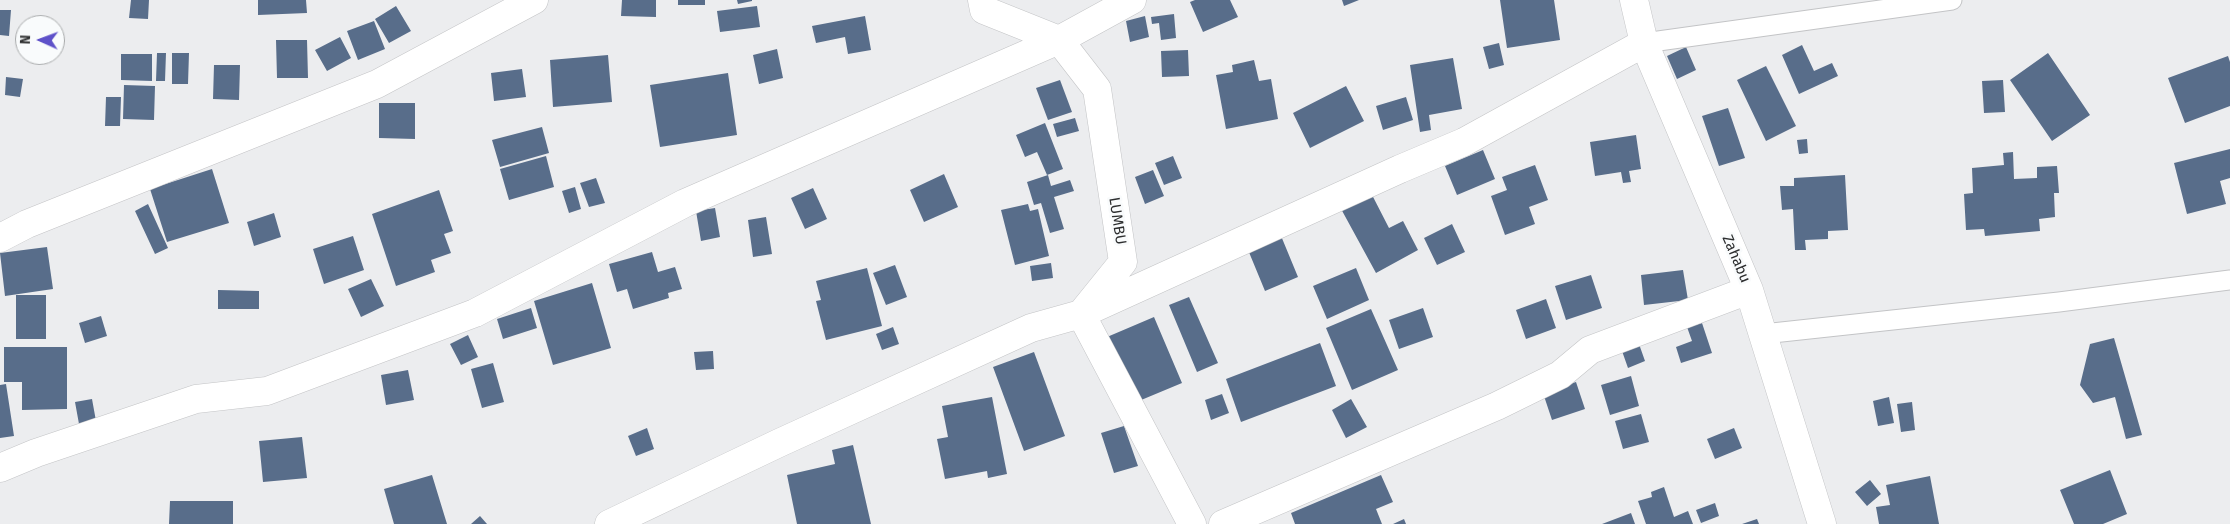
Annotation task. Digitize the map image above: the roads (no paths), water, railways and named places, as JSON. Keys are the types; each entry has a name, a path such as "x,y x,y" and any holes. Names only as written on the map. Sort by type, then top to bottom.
{"street":[{"path":"0,238 27,224 377,84 534,0"},
{"path":"982,0 984,10 1059,40"},
{"path":"0,468 36,453 196,399 267,391 474,313 685,203 1059,40 1132,0"},
{"name":"Zahabu","path":"1634,0 1644,43 1749,290 1822,524"},
{"name":"LUMBU","path":"1059,40 1097,89 1123,262 1081,314"},
{"path":"609,524 779,443 1031,328 1081,314 1400,169 1464,142 1644,43"},
{"path":"1223,524 1498,406 1560,375 1590,350 1749,290"},
{"path":"1081,314 1192,524"}],"lane":[{"path":"1644,43 1952,0"},
{"path":"1762,334 2059,302 2230,280"}]}
